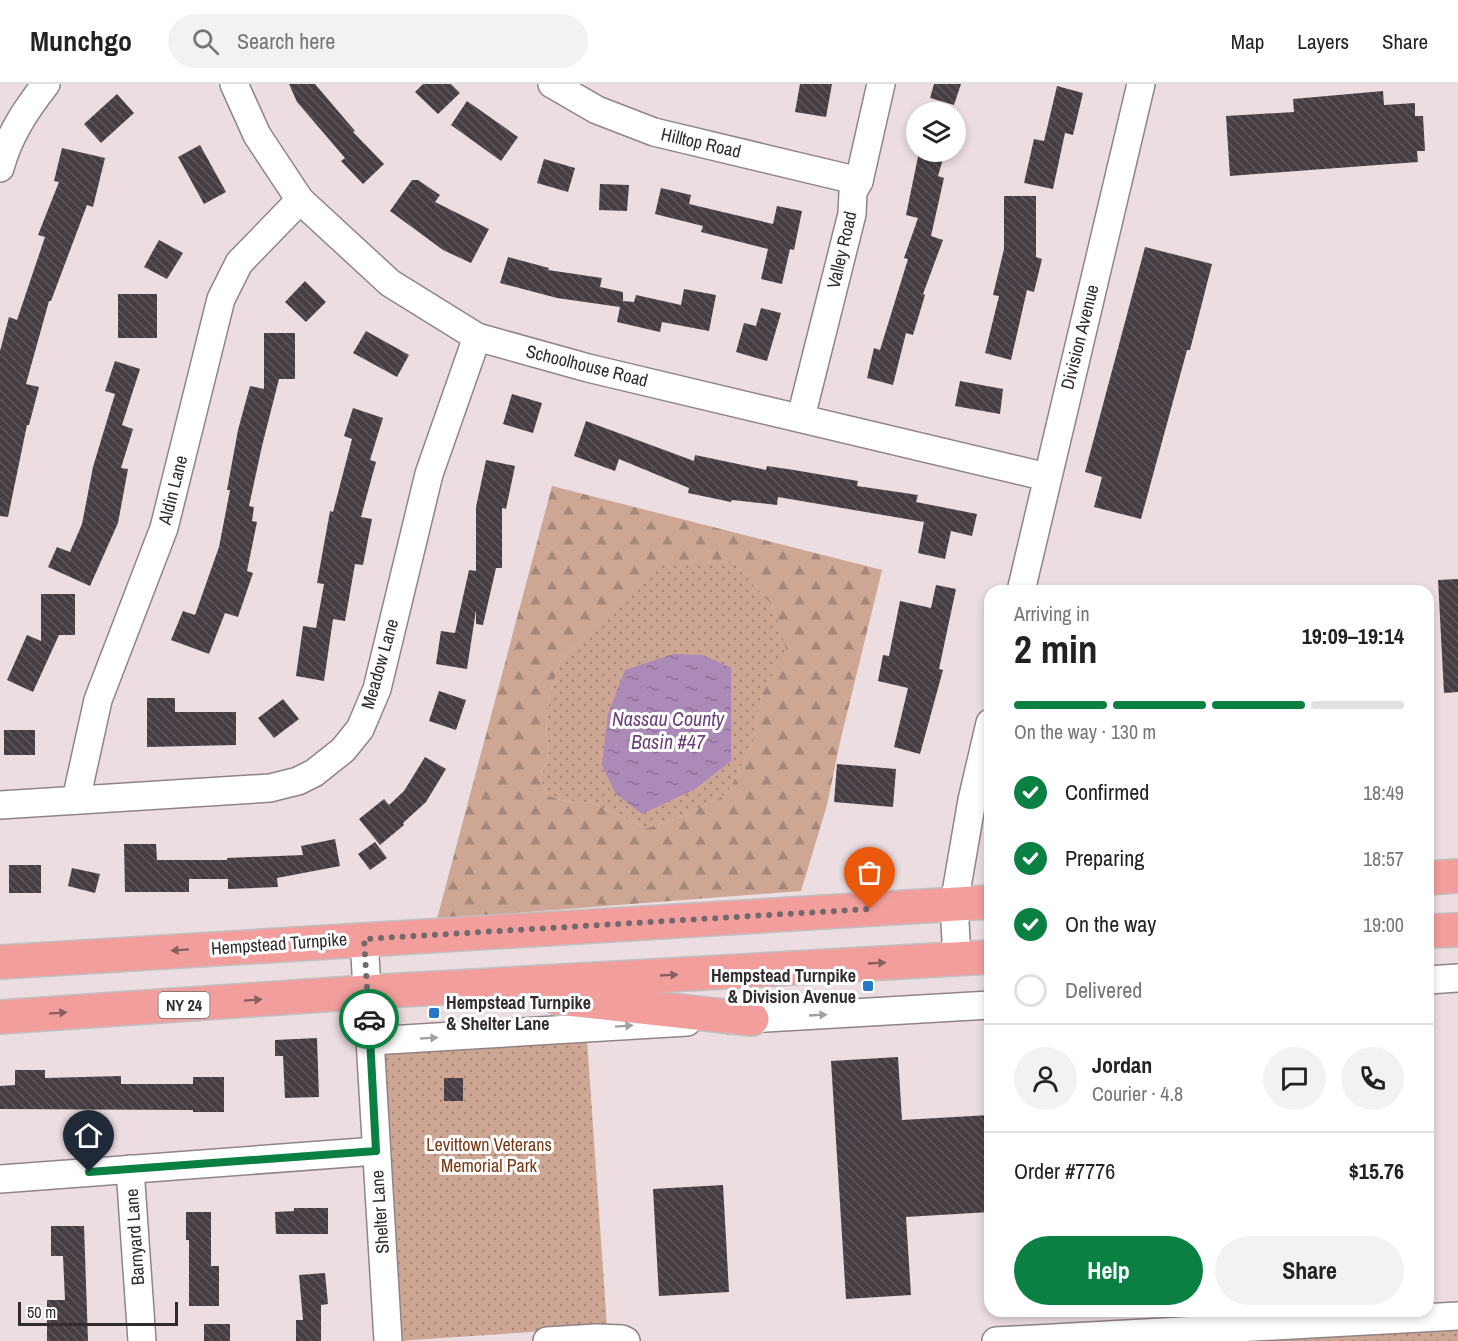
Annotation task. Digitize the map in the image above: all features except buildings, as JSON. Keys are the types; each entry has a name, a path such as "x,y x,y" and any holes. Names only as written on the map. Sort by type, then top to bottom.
{"main road":[{"path":"1434,878 1458,876"},
{"name":"Hempstead Turnpike","path":"0,962 984,902"},
{"path":"1434,931 1458,930"},
{"name":"NY 24","path":"0,1017 368,992 978,959"},
{"path":"464,987 752,1019"}],"street":[{"path":"0,168 10,137 18,122 46,84"},
{"name":"Schoolhouse Road","path":"234,84 257,135 300,200 390,283 477,337 588,368 1047,477"},
{"name":"Hilltop Road","path":"552,84 597,110 654,132 859,181"},
{"name":"Valley Road","path":"801,417 852,214 853,192 859,181 881,84"},
{"name":"Division Avenue","path":"1022,585 1141,84"},
{"name":"Aldin Lane","path":"76,800 98,700 164,528 221,298 239,263 300,200"},
{"name":"Meadow Lane","path":"0,805 270,788 298,781 314,773 343,750 360,729 377,690 429,474 477,337"},
{"path":"978,959 954,904 972,800 984,749"},
{"name":"Shelter Lane","path":"364,939 388,1341"},
{"path":"1434,980 1458,978"},
{"path":"371,1041 984,1005"},
{"path":"0,1179 376,1151"},
{"name":"Barnyard Lane","path":"130,1169 142,1341"},
{"path":"996,1341 1458,1316"},
{"path":"547,1341 597,1338 626,1341"}],"green space":[{"path":"552,486 882,570 827,805 801,891 437,919","holes":["732,561 773,606 786,649 762,694 753,742 728,793 686,815 647,828 592,803 564,801 549,796 540,779 549,754 546,731 550,692 561,660 654,566"]},
{"path":"732,561 773,606 787,649 762,694 753,742 728,793 686,815 647,828 592,803 564,801 549,796 540,779 549,754 546,731 550,692 561,660 654,565"},
{"name":"Levittown Veterans Memorial Park","path":"587,1040 607,1327 397,1341 377,1054"},
{"path":"1458,1328 1458,1341 1254,1341"}],"water":[{"name":"Nassau County Basin #47","path":"673,654 703,655 731,668 731,761 695,789 642,814 615,793 602,765 608,714 625,670"}],"way so far":[{"path":"369,1019 364,939 870,909"}],"place":[{"name":"Hempstead Turnpike & Division Avenue","path":"868,986"},
{"name":"Hempstead Turnpike & Shelter Lane","path":"434,1013"}],"route":[{"path":"89,1172 376,1151 369,1019"}]}
